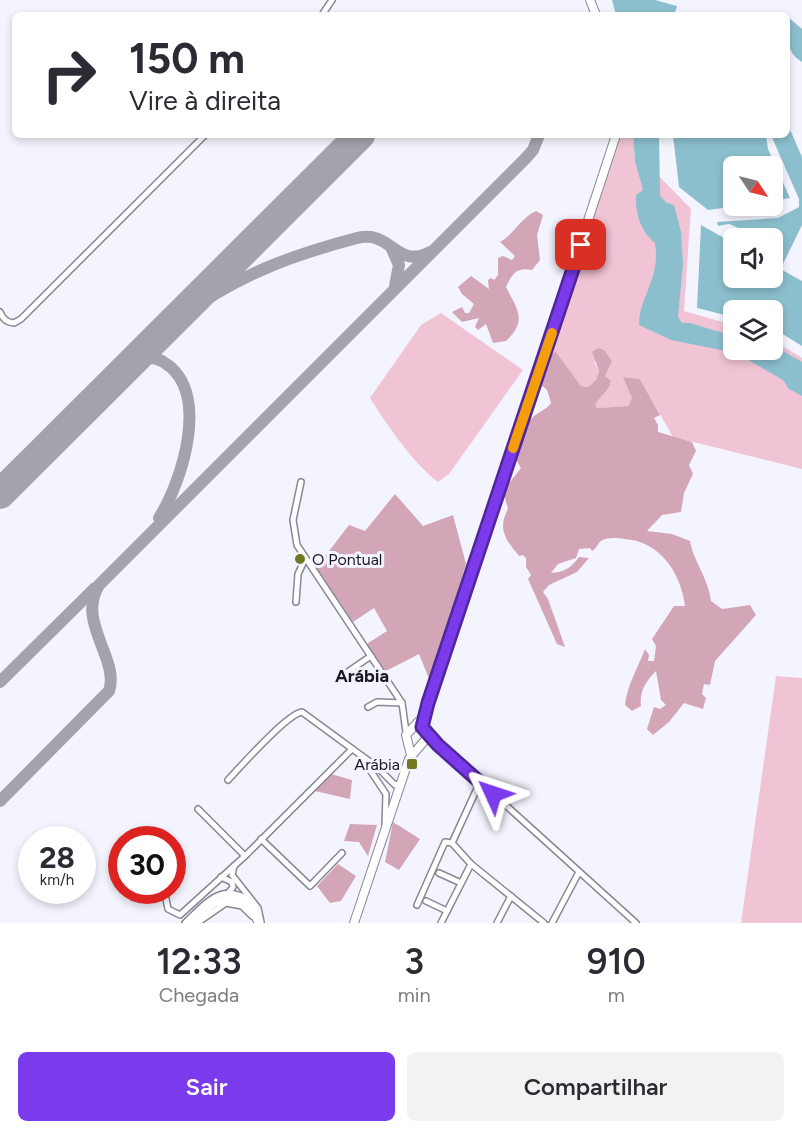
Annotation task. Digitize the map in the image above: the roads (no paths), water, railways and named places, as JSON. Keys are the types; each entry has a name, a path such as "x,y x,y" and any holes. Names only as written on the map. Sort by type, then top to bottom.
{"street":[{"path":"0,312 3,319 14,324 21,319 202,138"},
{"path":"422,745 420,728 615,138"},
{"path":"301,482 292,520 294,538 305,559 402,703 411,755"},
{"path":"296,602 298,574 305,559"},
{"path":"346,673 371,656"},
{"path":"368,707 377,702 402,703"},
{"path":"228,780 282,725 298,712 311,716 377,767 395,784 401,783"},
{"path":"406,717 636,923"},
{"path":"406,732 420,728"},
{"path":"408,743 438,745"},
{"path":"354,923 411,755 422,745"},
{"path":"354,751 385,790 386,829"},
{"path":"166,904 173,914 180,915 354,751"},
{"path":"452,843 480,782"},
{"path":"198,809 245,856"},
{"path":"261,839 310,886 342,853"},
{"path":"417,904 445,842 452,843 471,864 544,923"},
{"path":"441,923 471,864"},
{"path":"235,865 232,875 253,903 258,923"},
{"path":"552,923 579,872"},
{"path":"440,873 461,883"},
{"path":"185,923 208,901 228,892 233,884 229,879 220,877"},
{"path":"228,892 241,895 253,903"},
{"path":"497,923 512,896"},
{"path":"191,923 214,903 231,898 250,906 258,923"},
{"path":"426,902 447,911"},
{"path":"197,923 220,905 232,903 248,911 258,923"}],"water":[{"path":"612,0 655,0 677,6 675,12 615,12"},
{"path":"790,19 802,29 802,62 792,53"},
{"path":"790,130 802,157 802,225 783,264 783,228 739,228 729,224 718,226 717,222 778,218 799,207 799,199 783,162 783,156 780,156 772,138 790,138"},
{"path":"633,138 659,138 660,196 667,203 674,205 681,232 683,264 678,317 682,323 690,323 723,333 723,350 671,340 639,325 642,305 653,277 656,255 655,243 643,228 637,209 636,195 643,190 635,161"},
{"path":"673,138 766,138 771,156 723,156 723,208 708,210 679,187"},
{"path":"783,182 790,198 783,199"},
{"path":"701,225 723,237 723,288 783,288 783,271 802,281 802,346 783,334 783,300 723,300 723,314 697,308"},
{"path":"783,351 802,362 802,396 789,389 783,380 748,360 783,360"}],"place":[{"name":"O Pontual","path":"300,559"},
{"name":"Arábia","path":"412,764"}],"district":[{"name":"Arábia","path":"362,676"}]}
